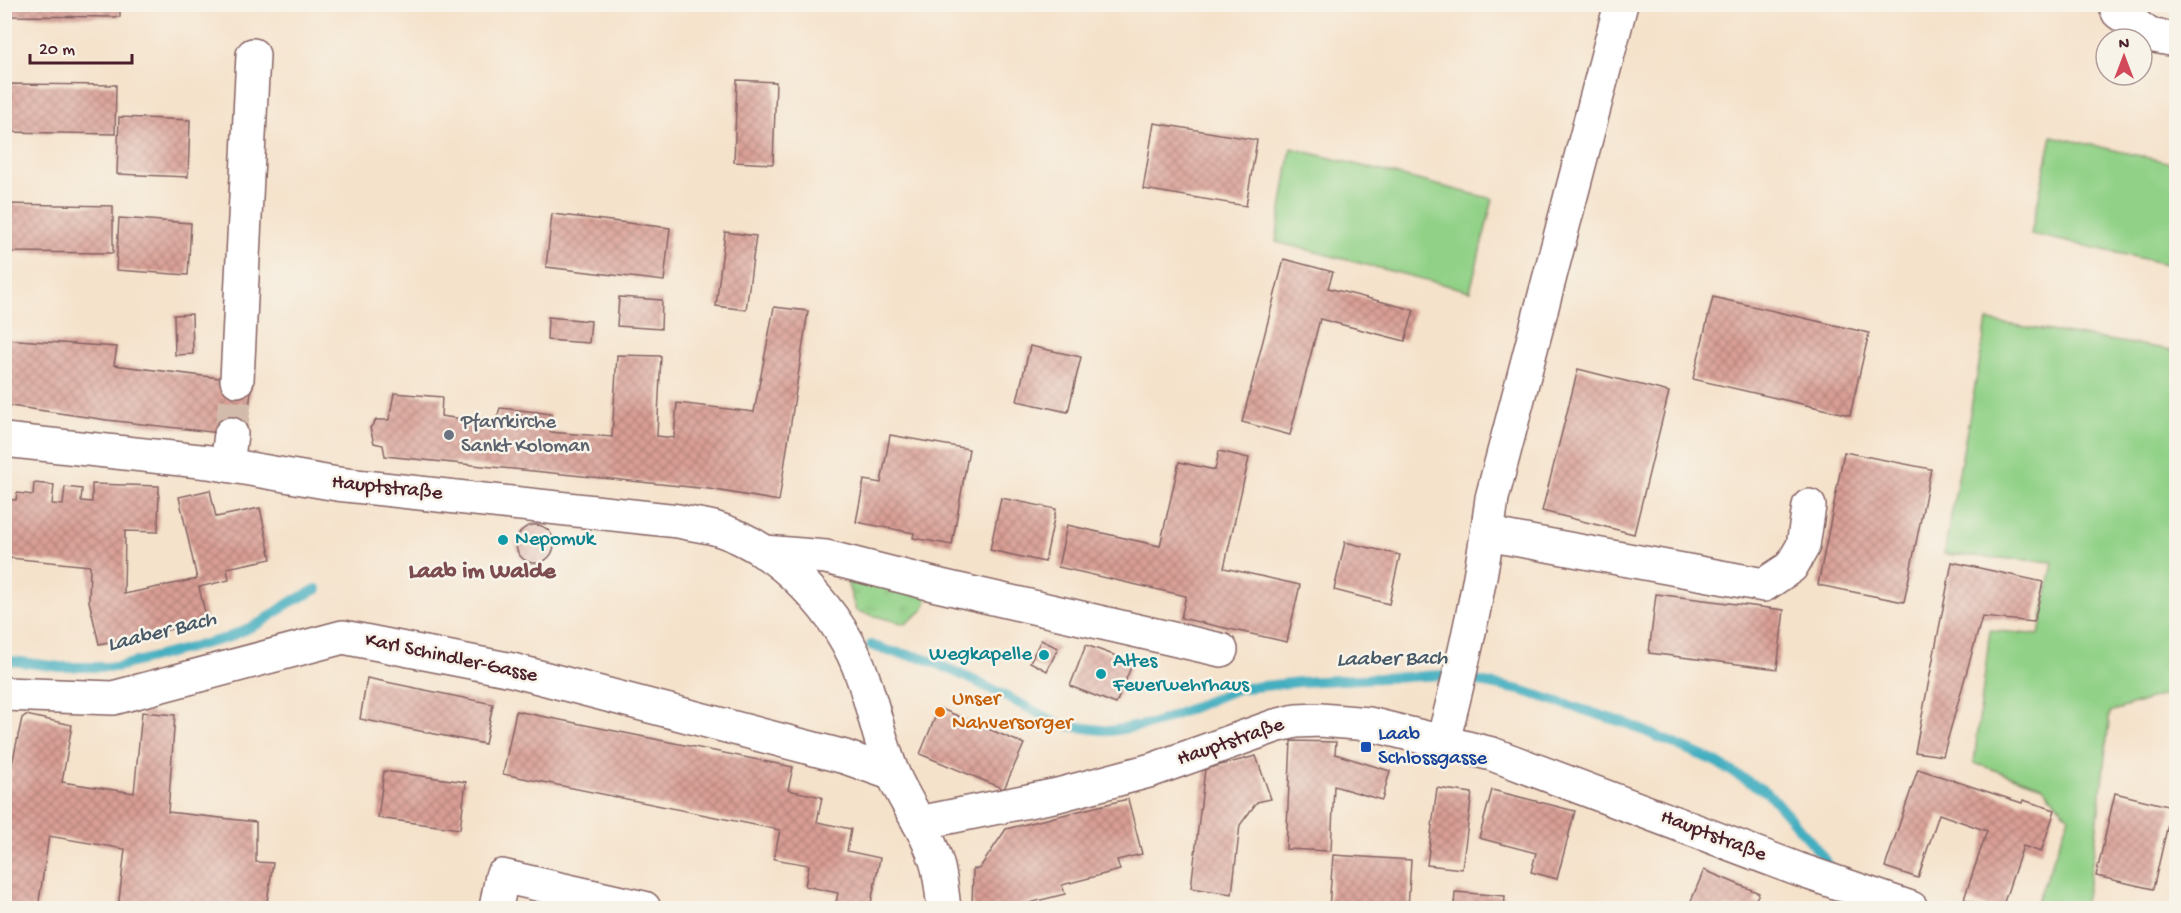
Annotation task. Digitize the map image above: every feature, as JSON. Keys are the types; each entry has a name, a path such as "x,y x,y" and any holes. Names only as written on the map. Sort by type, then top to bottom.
{"street":[{"path":"1443,741 1459,677 1492,498 1621,4"},
{"path":"2115,4 2118,12 2149,35 2176,40"},
{"path":"237,380 253,55"},
{"name":"Hauptstraße","path":"4,440 229,450 337,484 678,521 714,528 741,539 764,552 809,590 831,617 853,651 864,678 882,744 893,774 919,823 1058,795 1152,770 1275,726 1320,720 1369,724 1492,754 1797,869 1901,905"},
{"path":"1487,534 1764,585 1791,567 1803,546 1809,506"},
{"name":"Hauptstraße","path":"764,552 826,557 941,586 1221,650"},
{"name":"Karl Schindler-Gasse","path":"4,694 113,698 343,637 512,670 845,757 893,774"},
{"path":"919,823 936,862 944,909"},
{"path":"496,909 502,876 644,909"}],"green space":[{"path":"2052,136 2176,164 2176,266 2031,234"},
{"path":"1291,148 1493,199 1470,291 1276,242"},
{"path":"1987,321 2172,350 2176,361 2176,696 2175,691 2110,712 2095,845 2084,908 2053,908 2036,905 2069,817 2042,786 1974,763 1990,630 2039,635 2053,562 1944,554"},
{"path":"845,575 928,598 923,610 905,624 856,611"}],"building":[{"path":"4,4 120,4 120,17 4,16"},
{"path":"737,80 776,82 773,164 734,162"},
{"path":"4,84 116,85 115,134 4,132"},
{"path":"119,117 190,120 188,177 117,174"},
{"path":"1154,123 1257,140 1246,206 1143,189"},
{"path":"4,204 113,206 113,253 4,252"},
{"path":"552,214 670,228 664,281 546,267"},
{"path":"119,218 191,223 188,275 116,270"},
{"path":"725,232 756,236 746,310 716,306"},
{"path":"1284,259 1333,272 1328,288 1414,310 1405,341 1320,319 1290,435 1242,422"},
{"path":"619,297 662,300 661,329 617,326"},
{"path":"1713,297 1869,333 1850,415 1693,379"},
{"path":"774,307 808,311 779,501 709,489 385,456 383,445 374,443 370,428 376,420 389,420 394,393 442,397 441,416 495,424 500,408 528,411 551,414 550,432 612,437 617,355 661,356 657,436 674,438 677,403 754,412"},
{"path":"192,314 193,354 175,355 174,315"},
{"path":"548,317 591,321 589,343 547,340"},
{"path":"4,339 117,347 114,365 252,382 246,436 4,405"},
{"path":"1030,346 1081,357 1068,412 1017,401"},
{"path":"1578,369 1669,392 1634,534 1542,511"},
{"path":"890,435 969,449 952,545 913,538 914,533 856,522 864,480 881,483"},
{"path":"1219,451 1249,458 1224,568 1300,585 1287,642 1181,618 1186,596 1058,567 1067,525 1160,546 1179,462 1215,470"},
{"path":"1844,452 1931,469 1904,602 1818,585"},
{"path":"34,483 54,485 52,504 63,505 65,487 82,489 81,501 92,502 92,484 159,486 158,532 125,531 124,594 197,579 179,497 210,490 216,517 260,508 271,559 227,568 229,580 199,587 207,622 99,644 89,601 90,566 10,558 9,567 4,567 4,499 16,500 17,493 33,495"},
{"path":"1001,498 1056,509 1045,562 990,550"},
{"path":"535,525 549,530 554,544 549,558 535,563 521,558 516,544 521,530"},
{"path":"1345,542 1400,555 1389,604 1334,590"},
{"path":"1952,562 2043,582 2034,622 1982,617 1943,756 1915,752"},
{"path":"1656,594 1784,610 1777,669 1649,653"},
{"name":"Wegkapelle","path":"1041,640 1058,648 1047,671 1030,662"},
{"name":"Altes Feuerwehrhaus","path":"1086,645 1133,662 1116,704 1070,686"},
{"path":"367,678 493,704 485,744 360,719"},
{"path":"939,708 1024,744 1004,789 920,754"},
{"path":"516,711 793,767 788,790 822,797 817,822 851,829 847,851 880,858 870,908 835,908 838,893 805,886 809,865 774,859 780,830 503,774"},
{"path":"142,712 175,715 168,812 256,822 256,862 273,863 266,908 118,908 125,849 49,836 38,908 4,908 4,816 22,718 26,715 72,725 62,782 134,793"},
{"path":"1291,741 1336,742 1335,754 1390,771 1382,800 1334,786 1331,851 1286,849"},
{"path":"1256,756 1271,799 1257,802 1240,825 1232,894 1191,888 1205,769"},
{"path":"1918,769 2022,803 2023,800 2055,810 2041,852 2023,846 2002,908 1991,908 1964,899 1987,831 1939,814 1918,878 1885,867"},
{"path":"384,771 466,782 460,829 378,818"},
{"path":"1437,788 1472,793 1462,869 1427,865"},
{"path":"1492,790 1575,811 1557,879 1531,872 1536,853 1479,838"},
{"path":"2115,793 2172,807 2153,889 2096,876"},
{"path":"1128,799 1142,854 1117,860 1120,870 1062,885 1065,894 1009,908 972,908 973,869 979,869 1006,829"},
{"path":"1333,855 1411,860 1408,908 1329,908"},
{"path":"1704,870 1759,893 1754,903 1766,908 1688,908"},
{"path":"1455,892 1505,896 1504,908 1454,908"}],"waterway":[{"name":"Laaber Bach","path":"4,660 60,667 117,667 227,638 262,622 289,603 317,589"},
{"name":"Laaber Bach","path":"871,645 924,658 1062,725 1110,731 1156,723 1237,689 1299,682 1444,675 1520,690 1628,724 1714,761 1768,793 1813,844 1834,873"}],"tunnel":[{"path":"231,434 237,380"}],"place":[{"name":"Pfarrkirche Sankt Koloman","path":"449,435"},
{"name":"Nepomuk","path":"503,540"},
{"name":"Wegkapelle","path":"1044,655"},
{"name":"Altes Feuerwehrhaus","path":"1101,674"},
{"name":"Unser Nahversorger","path":"940,712"},
{"name":"Laab Schlossgasse","path":"1366,747"}],"district":[{"name":"Laab im Walde","path":"482,572"}]}
